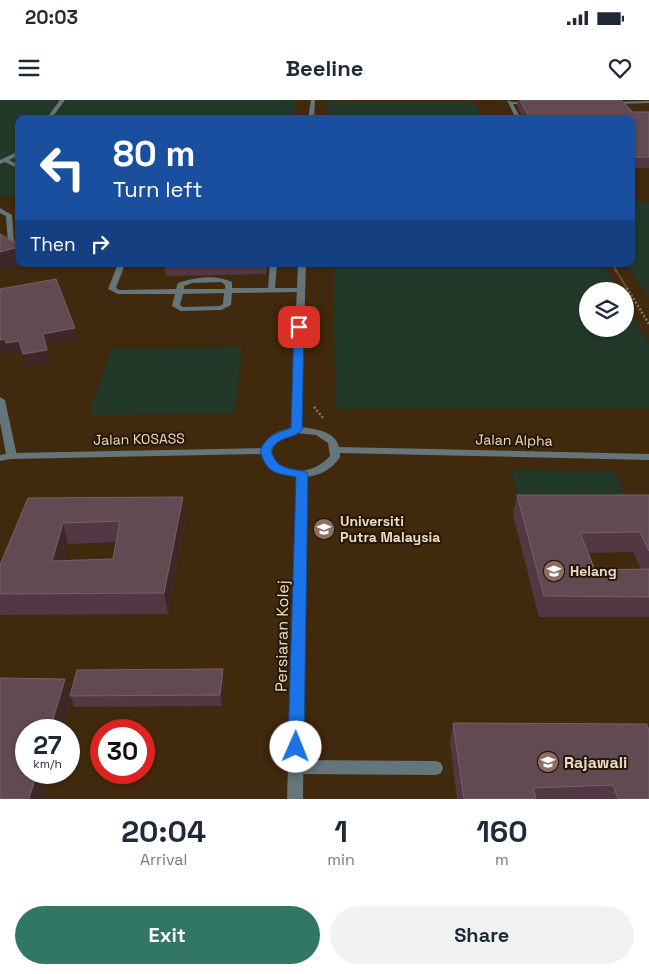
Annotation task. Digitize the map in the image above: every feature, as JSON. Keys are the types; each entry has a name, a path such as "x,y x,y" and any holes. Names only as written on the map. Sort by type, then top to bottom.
{"street":[{"path":"51,115 63,100"},
{"path":"311,115 312,100"},
{"path":"517,115 510,102 541,103"},
{"path":"608,103 649,102"},
{"path":"637,103 643,109"},
{"path":"2,161 15,155"},
{"path":"2,161 15,166"},
{"path":"0,210 9,215 11,243 15,243"},
{"path":"120,267 112,289 114,291 300,290"},
{"path":"271,291 274,267"},
{"path":"296,430 302,267"},
{"path":"179,292 176,306 182,309 221,308 227,305 229,291"},
{"path":"0,400 12,456"},
{"path":"296,430 307,430 327,437 336,450 331,463 323,469 302,474 278,470 270,464 266,451 269,442 276,437 296,430"},
{"name":"Jalan Alpha","path":"336,450 649,457"},
{"name":"Jalan KOSASS","path":"0,458 12,456 266,451"},
{"name":"Persiaran Kolej","path":"295,799 302,474"},
{"path":"296,767 436,768"}],"path":[{"path":"614,267 649,324"}],"shaded area":[{"name":"Universiti Putra Malaysia","path":"0,100 649,100 649,799 0,799"}],"green space":[{"path":"0,100 296,100 294,115 15,115 15,196 0,196"},
{"path":"328,101 474,101 480,115 328,115"},
{"path":"635,202 649,202 649,298 628,267 635,267"},
{"path":"334,267 605,267 614,282 579,282 579,337 634,337 634,318 649,345 649,409 335,409"},
{"path":"242,347 235,413 89,415 112,349"},
{"path":"511,470 615,471 631,510 521,509"}],"building":[{"path":"520,100 621,100 633,112 649,112 649,157 635,157 635,115 528,115"},
{"path":"0,234 15,243 15,248 0,252"},
{"path":"56,279 75,328 43,334 47,350 23,354 19,341 6,343 5,339 0,340 0,289"},
{"path":"517,495 649,495 649,551 640,532 580,533 595,570 649,569 649,597 544,596"},
{"path":"183,497 164,593 0,594 0,565 28,498","holes":["120,521 113,559 52,561 63,523"]},
{"path":"223,669 220,695 70,696 77,670"},
{"path":"0,678 65,679 53,719 15,719 15,784 33,784 29,799 0,799"},
{"name":"Rajawali","path":"453,723 647,724 649,731 649,799 618,799 613,785 533,788 536,799 464,799"}],"place":[{"name":"Universiti Putra Malaysia","path":"324,529"},
{"name":"Helang","path":"554,571"},
{"name":"Rajawali","path":"548,762"}],"route":[{"path":"296,747 302,474 278,470 270,464 266,456 266,449 269,442 276,437 285,432 296,430 299,327"}]}
